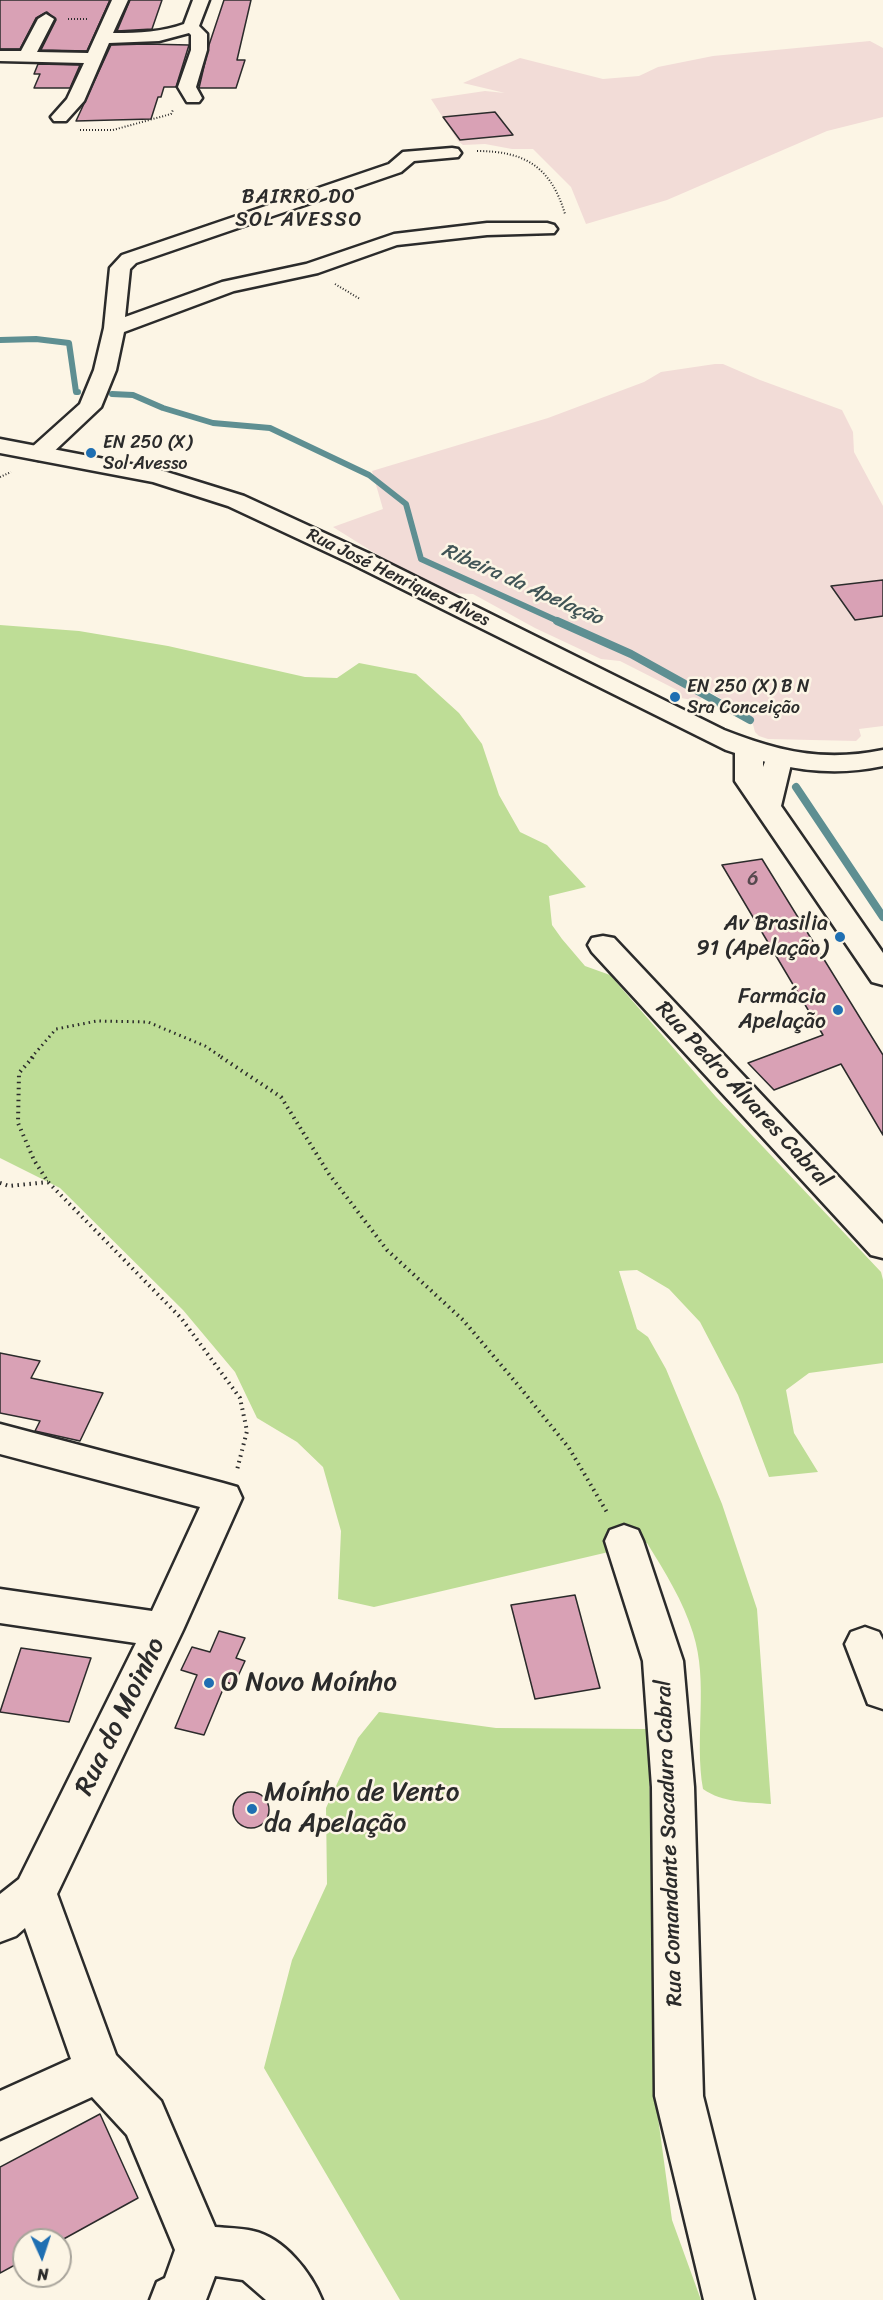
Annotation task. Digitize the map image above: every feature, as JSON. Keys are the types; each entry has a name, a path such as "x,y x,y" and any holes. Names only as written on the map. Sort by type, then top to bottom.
{"street":[{"path":"60,117 75,100 120,0"},
{"path":"191,27 201,0"},
{"path":"26,57 46,19"},
{"path":"104,38 160,37 191,27"},
{"path":"191,27 199,34 199,50 187,87 193,98"},
{"path":"0,56 94,58"},
{"path":"39,453 90,407 105,370 114,328 120,268 129,259 395,168 410,156 452,153"},
{"path":"114,328 230,286 311,269 394,240 487,230 547,229"},
{"name":"Rua José Henriques Alves","path":"0,446 157,476 236,501 268,514 749,750 778,760 831,766 860,764 883,758"},
{"path":"749,750 749,781 882,971"},
{"path":"768,806 778,760"},
{"name":"Rua Pedro Álvares Cabral","path":"603,945 883,1246"},
{"path":"0,1439 223,1498"},
{"name":"Rua do Moinho","path":"0,1921 35,1893 164,1630 223,1498"},
{"name":"Rua Comandante Sacadura Cabral","path":"624,1541 663,1661 673,1786 679,2096 729,2300"},
{"path":"0,1606 164,1630"},
{"path":"864,1644 883,1690"},
{"path":"35,1893 98,2070 144,2118 200,2250 183,2295 175,2300"},
{"path":"0,2115 98,2070"},
{"path":"200,2250 254,2256 287,2285 297,2300"}],"path":[{"path":"60,117 53,129 113,130 171,114 172,110"},
{"path":"452,153 491,150 517,154 551,179 561,196 565,215 562,223 547,229"},
{"path":"223,1498 240,1465 247,1431 240,1398 181,1318 48,1182 34,1160 18,1123 19,1073 57,1029 97,1021 148,1022 205,1046 281,1097 329,1174 387,1250 463,1320 569,1448 624,1541"},
{"path":"0,1183 9,1186 48,1182"}],"shaded area":[{"path":"870,41 883,48 883,117 827,131 667,200 586,224 571,187 533,149 512,149 485,144 463,145 458,141 431,99 485,91 505,93 463,83 520,58 603,79 639,76 658,67 713,56"},
{"path":"723,364 842,410 853,432 854,452 883,506 883,726 859,729 861,736 856,741 768,739 759,736 755,732 751,717 710,692 698,701 681,698 679,691 620,661 601,659 535,628 473,594 448,593 333,527 383,509 372,471 548,418 644,382 661,372"}],"green space":[{"path":"0,625 79,631 168,646 305,677 337,678 359,663 416,674 459,713 482,744 499,795 520,832 547,845 586,887 549,896 552,925 562,939 585,966 610,975 716,1097 881,1272 883,1280 883,1363 809,1373 786,1390 794,1433 818,1472 769,1477 738,1395 700,1322 669,1289 637,1270 619,1271 637,1329 648,1337 666,1369 722,1504 757,1609 771,1804 727,1799 703,1789 698,1652 679,1598 647,1543 374,1607 338,1599 341,1531 323,1467 297,1442 257,1418 235,1372 183,1310 60,1188 0,1158"},
{"path":"379,1712 496,1728 646,1729 649,1754 656,2103 672,2220 701,2300 400,2300 264,2068 292,1960 327,1884 326,1808 358,1738"}],"building":[{"path":"0,0 110,0 87,51 41,50 56,20 47,12 36,18 20,49 0,49"},
{"path":"130,0 162,0 152,29 117,31"},
{"path":"224,0 251,0 237,60 245,60 236,88 199,88 209,45"},
{"path":"111,45 189,45 176,87 164,87 151,119 76,121"},
{"path":"38,64 80,65 70,88 34,88 40,74 34,74"},
{"path":"495,112 513,135 460,140 443,117"},
{"path":"883,580 883,616 855,620 831,586"},
{"path":"762,859 883,1055 883,1135 841,1064 774,1090 748,1063 823,1035 722,865"},
{"path":"0,1353 40,1361 31,1378 103,1393 80,1441 35,1431 40,1421 0,1413"},
{"path":"575,1595 600,1688 535,1699 511,1605"},
{"name":"O Novo Moínho","path":"219,1631 245,1638 236,1658 245,1661 234,1685 226,1682 204,1735 175,1728 197,1675 181,1670 192,1647 210,1652"},
{"path":"21,1648 91,1658 69,1722 0,1712"},
{"name":"Moínho de Vento da Apelação","path":"251,1792 264,1797 269,1810 264,1823 251,1828 238,1823 233,1810 238,1797"},
{"path":"100,2114 138,2198 72,2234 72,2228 12,2228 12,2266 0,2273 0,2167"}],"waterway":[{"name":"Ribeira da Apelação","path":"0,340 36,339 69,343 76,392 78,392"},
{"name":"Ribeira da Apelação","path":"112,394 133,395 163,408 213,423 270,428 369,475 406,504 421,559 560,622"},
{"name":"Ribeira da Apelação","path":"557,621 631,654 750,720"},
{"name":"Ribeira da Apelação","path":"796,787 883,917"}],"place":[{"name":"EN 250 (X) Sol Avesso","path":"91,453"},
{"name":"EN 250 (X) B N Sra Conceição","path":"675,697"},
{"name":"Av Brasilia 91 (Apelação)","path":"840,937"},
{"name":"Farmácia Apelação","path":"838,1010"},
{"name":"O Novo Moínho","path":"209,1683"},
{"name":"Moínho de Vento da Apelação","path":"252,1809"}],"district":[{"name":"BAIRRO DO SOL AVESSO","path":"299,210"}]}
